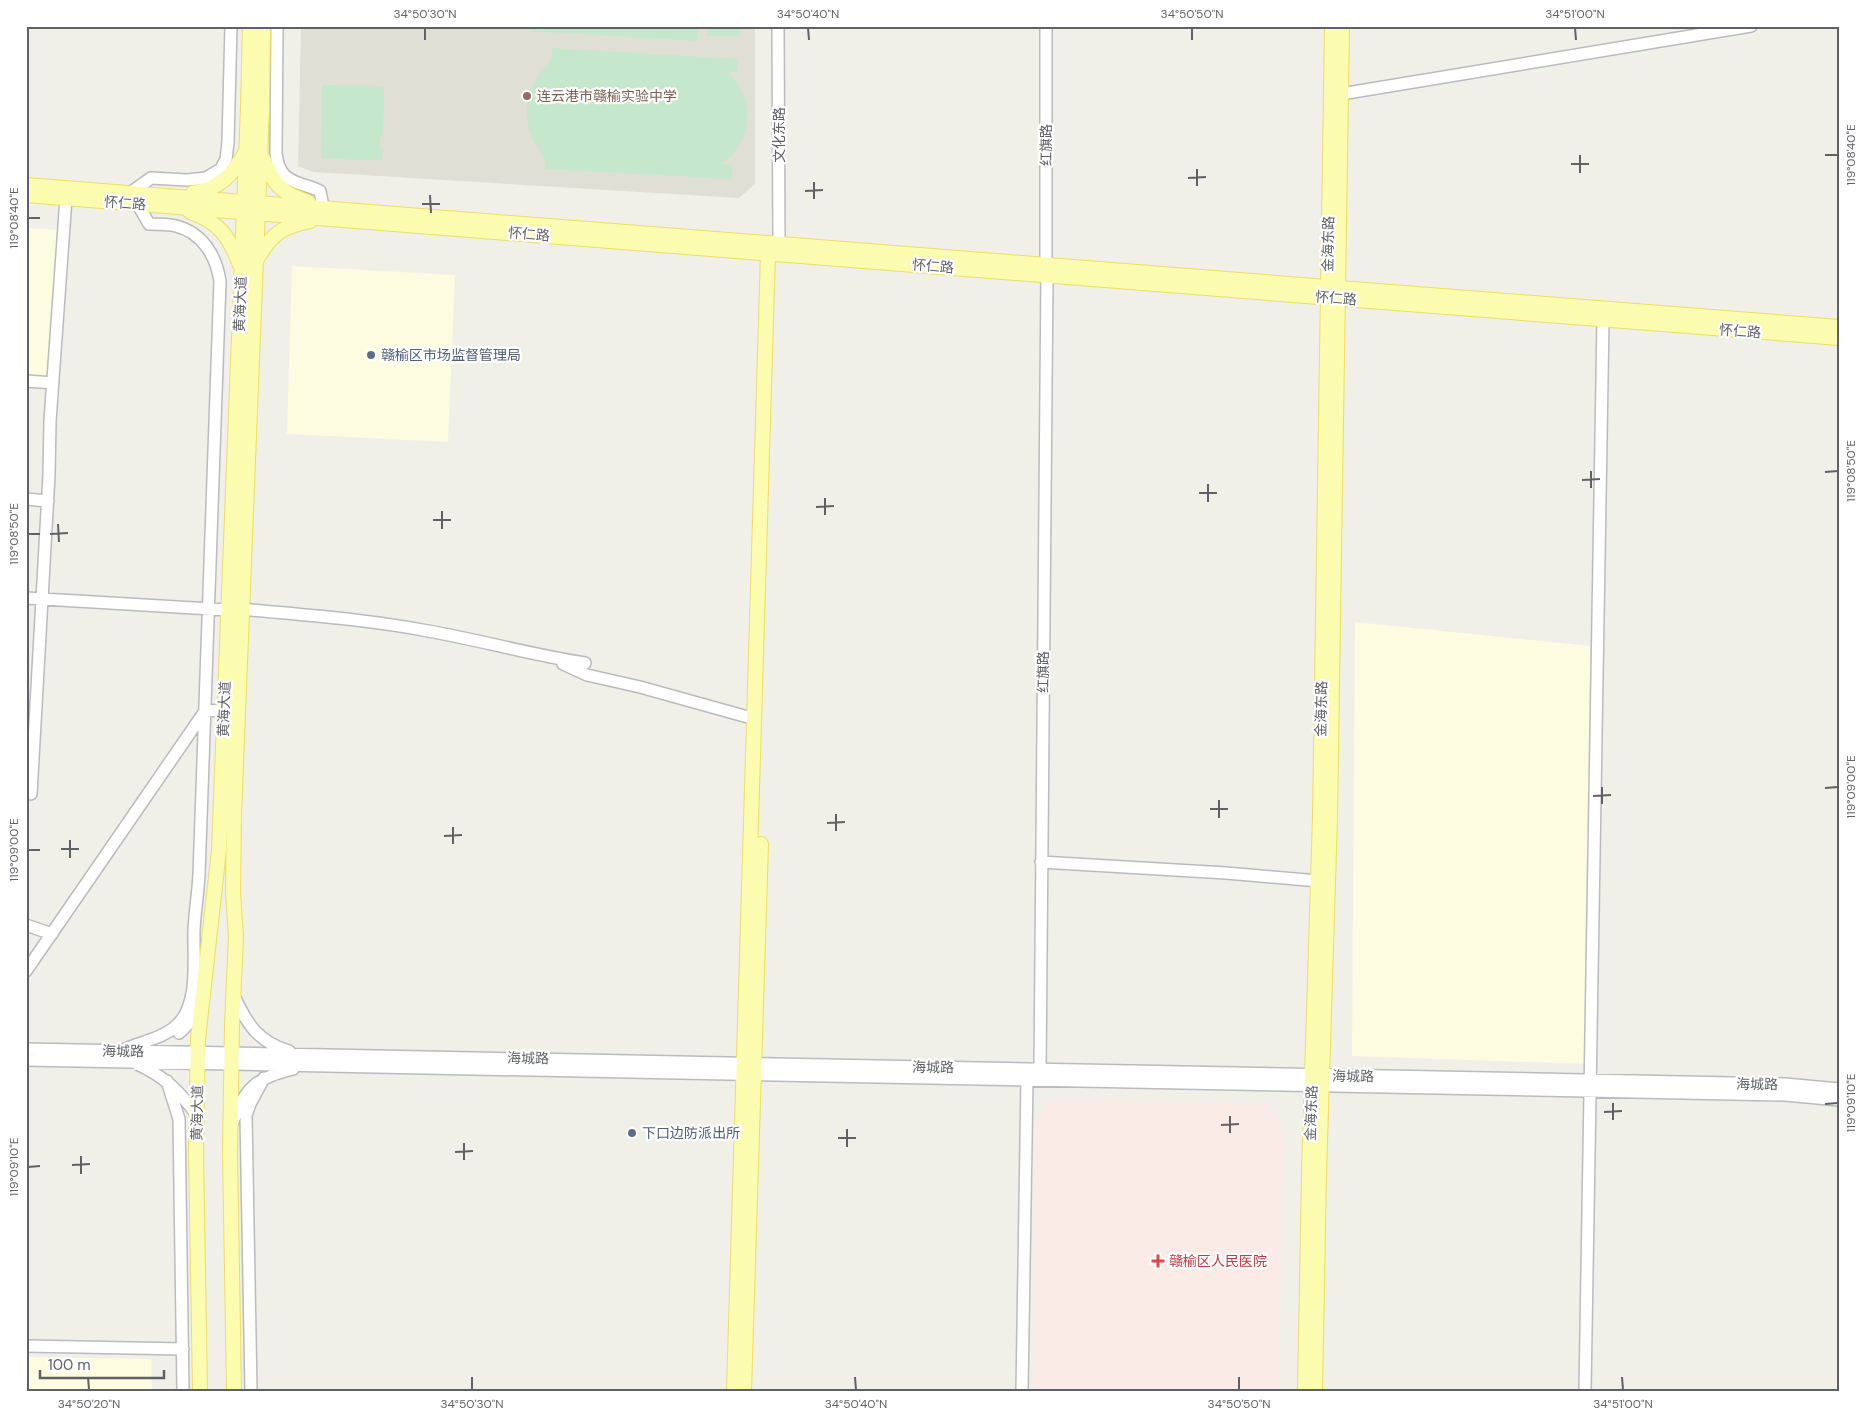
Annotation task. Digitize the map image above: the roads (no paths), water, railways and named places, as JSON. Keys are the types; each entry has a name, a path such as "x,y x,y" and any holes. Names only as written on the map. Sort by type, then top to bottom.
{"main road":[{"name":"黄海大道","path":"250,26 253,152"},
{"name":"黄海大道","path":"200,1391 198,1058 202,998 219,850 224,710 235,610 255,262 251,207 253,152 263,26"},
{"name":"金海东路","path":"1305,1391 1317,1080 1330,817 1333,292 1332,26"},
{"name":"金海东路","path":"1316,1391 1318,882 1333,292 1342,26"},
{"path":"176,201 221,183 253,152 277,186 324,213"},
{"name":"怀仁路","path":"26,184 133,198 774,250 1333,292 1839,327"},
{"name":"怀仁路","path":"26,195 66,198 133,198"},
{"path":"176,201 216,225 232,246 241,269"},
{"name":"黄海大道","path":"234,1391 230,1130 236,937 233,892 235,610 241,269 251,207"},
{"path":"255,262 265,246 281,230 324,213"},
{"path":"744,1391 755,719 774,250"},
{"path":"734,1391 750,1069 774,250"},
{"name":"怀仁路","path":"1333,292 1604,320 1839,338"}],"street":[{"path":"120,1051 166,1033 175,1027 188,1011 192,996 194,927 199,875 220,281 218,265 208,246 186,230 175,226 149,224 133,198 151,178 187,180 206,178 221,170 226,159 228,142 231,26"},
{"path":"277,26 277,164 283,174 292,181 320,192 324,213"},
{"name":"文化东路","path":"774,250 778,26"},
{"name":"红旗路","path":"1040,1069 1046,26"},
{"path":"1341,94 1751,26"},
{"path":"30,794 48,501 53,383 66,198"},
{"path":"1585,1391 1604,320"},
{"path":"26,381 53,383"},
{"path":"26,499 48,501"},
{"path":"26,598 235,610 366,621 427,630 552,658 585,663"},
{"path":"552,658 587,675 640,687 755,719"},
{"path":"205,710 224,710"},
{"path":"26,971 205,710"},
{"path":"1041,862 1226,873 1318,882"},
{"path":"26,925 52,934"},
{"path":"234,996 246,1020 267,1043 300,1054"},
{"path":"197,1115 177,1090 148,1069 134,1056 180,1032 194,1016 202,998"},
{"name":"海城路","path":"26,1049 120,1051 134,1056"},
{"name":"海城路","path":"26,1060 134,1056 232,1058 300,1054 1027,1080 1317,1080"},
{"name":"海城路","path":"232,1058 308,1065 750,1069 1040,1069 1317,1080 1591,1086 1802,1096 1839,1100"},
{"path":"230,1130 246,1091 264,1078 308,1065"},
{"path":"251,1391 246,1116 250,1104 264,1078"},
{"path":"1022,1391 1027,1080"},
{"path":"167,1081 179,1119 183,1391"},
{"name":"海城路","path":"1591,1086 1803,1085 1839,1090"},
{"path":"183,1349 199,1334"},
{"path":"26,1346 183,1349 199,1363"}],"place":[{"name":"连云港市赣榆实验中学","path":"527,96"},
{"name":"赣榆区市场监督管理局","path":"371,355"},
{"name":"下口边防派出所","path":"632,1133"},
{"name":"赣榆区人民医院","path":"1158,1261"}]}
